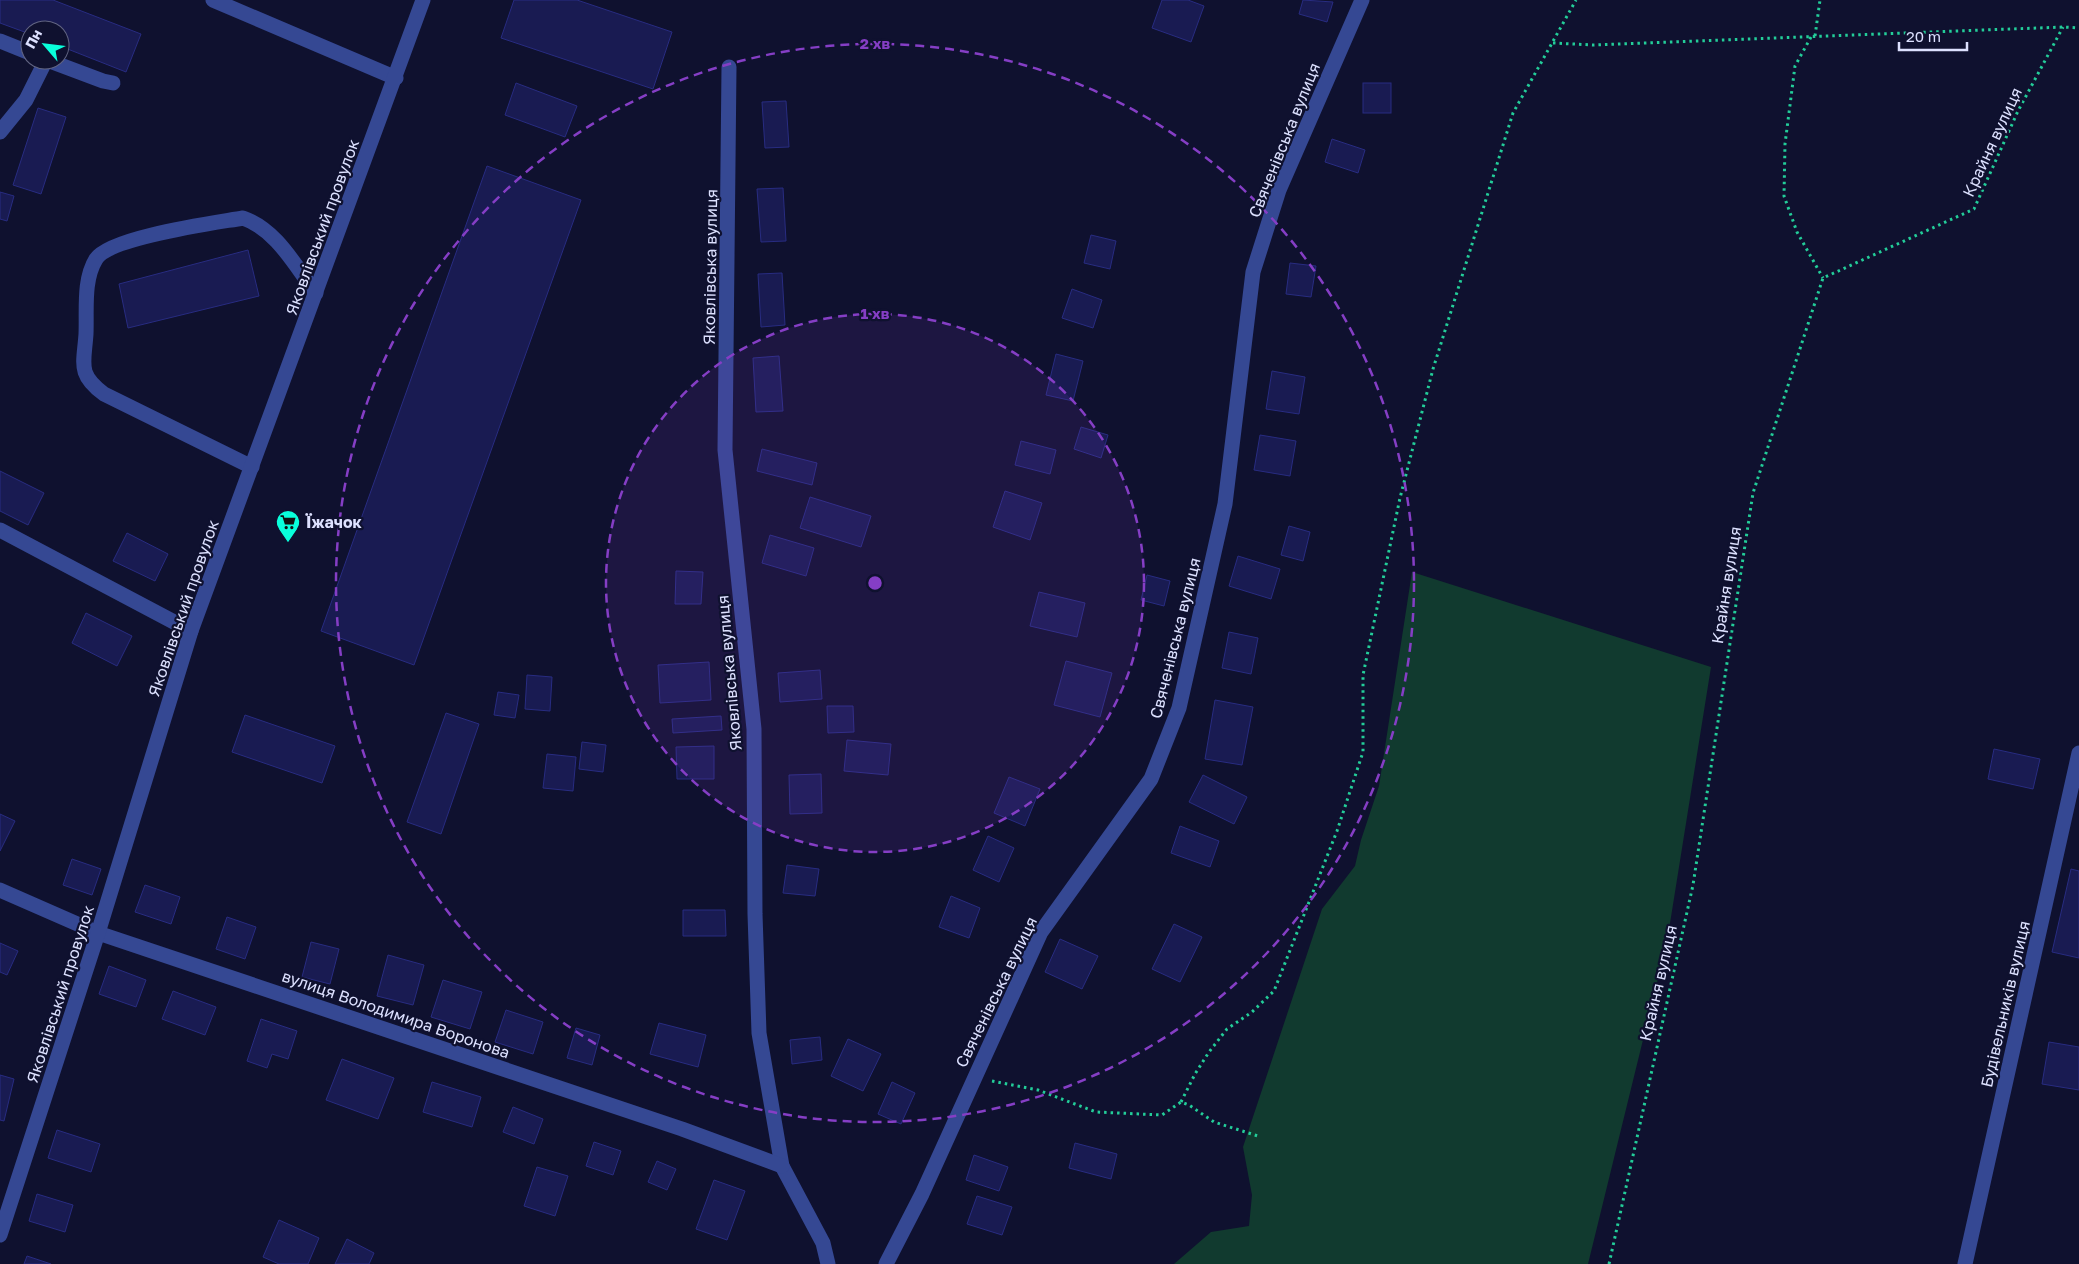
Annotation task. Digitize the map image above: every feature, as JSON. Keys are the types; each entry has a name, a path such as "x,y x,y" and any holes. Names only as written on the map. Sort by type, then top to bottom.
{"street":[{"path":"213,0 396,78"},
{"name":"Яковлівський провулок","path":"0,1235 98,933 191,631 396,78 423,0"},
{"name":"Свяченівська вулиця","path":"886,1264 922,1194 1041,932 1151,779 1179,708 1226,504 1253,272 1279,190 1362,0"},
{"path":"0,41 20,49"},
{"name":"Яковлівська вулиця","path":"729,67 725,450 754,729 755,914 759,1033 782,1166 823,1243 828,1264"},
{"path":"70,69 113,83"},
{"path":"0,132 26,100 42,70"},
{"path":"252,467 104,394 93,386 84,372 88,281 96,259 108,248 156,234 244,218 255,222 271,234 316,293"},
{"path":"0,530 191,631"},
{"name":"Будівельників вулиця","path":"1965,1264 2079,753"},
{"name":"вулиця Володимира Воронова","path":"0,890 98,933 682,1129 782,1166"}],"path":[{"path":"974,1078 1038,1090 1096,1112 1162,1115 1181,1102 1195,1074 1227,1029 1252,1012 1274,991 1337,831 1363,752 1363,675 1400,498 1433,369 1514,113 1576,0"},
{"path":"1820,0 1813,36 1796,66 1785,144 1784,196 1797,232 1823,278"},
{"path":"1553,42 1594,45 2063,27 2079,28"},
{"name":"Крайня вулиця","path":"1609,1264 1693,885 1753,493 1823,278 1974,209 2018,112 2063,27"},
{"path":"1181,1102 1189,1105 1214,1122 1258,1136"}],"green space":[{"path":"1412,572 1711,667 1667,942 1588,1264 1174,1264 1211,1232 1249,1226 1252,1195 1243,1147 1322,909 1355,866 1361,840 1379,786"}],"building":[{"path":"0,0 53,0 141,34 126,72 70,50 70,20 20,20 20,30 0,23"},
{"path":"514,0 577,0 672,32 653,89 501,38"},
{"path":"1162,0 1188,0 1204,6 1191,42 1152,28"},
{"path":"1303,0 1333,2 1327,22 1299,14"},
{"path":"516,83 577,106 565,137 505,115"},
{"path":"1363,83 1391,83 1391,113 1363,113"},
{"path":"786,101 789,147 765,148 762,102"},
{"path":"38,108 66,117 41,194 13,185"},
{"path":"1332,139 1365,150 1358,173 1325,162"},
{"path":"487,166 581,200 414,665 321,631"},
{"path":"783,188 786,241 761,242 757,189"},
{"path":"0,192 14,196 7,221 0,219"},
{"path":"1091,235 1116,241 1110,269 1084,263"},
{"path":"248,250 259,296 128,328 119,284"},
{"path":"1290,263 1316,266 1311,297 1286,294"},
{"path":"782,273 785,325 761,327 758,274"},
{"path":"1072,289 1102,300 1093,328 1062,318"},
{"path":"1056,354 1083,361 1073,401 1046,395"},
{"path":"779,356 783,411 756,412 753,358"},
{"path":"1272,371 1305,377 1299,414 1266,409"},
{"path":"1081,427 1108,435 1101,458 1074,449"},
{"path":"1260,435 1296,441 1290,476 1254,470"},
{"path":"1021,441 1056,450 1050,474 1015,465"},
{"path":"762,449 817,463 812,485 757,471"},
{"path":"0,471 44,493 28,525 0,511"},
{"path":"1005,491 1042,503 1030,540 993,527"},
{"path":"810,497 871,516 861,547 800,528"},
{"path":"1289,526 1310,532 1303,561 1281,555"},
{"path":"127,533 168,554 155,581 113,561"},
{"path":"770,535 814,548 806,576 762,563"},
{"path":"1238,556 1280,569 1271,599 1229,586"},
{"path":"676,571 703,572 701,604 675,604"},
{"path":"1147,575 1170,581 1164,606 1141,600"},
{"path":"1039,592 1085,603 1077,637 1030,626"},
{"path":"86,613 132,636 117,666 72,643"},
{"path":"1229,632 1258,638 1251,674 1222,668"},
{"path":"1066,661 1112,673 1100,717 1054,705"},
{"path":"709,662 711,700 660,703 658,665"},
{"path":"820,670 822,699 780,702 778,673"},
{"path":"527,675 552,677 550,711 525,709"},
{"path":"498,692 519,695 515,718 494,715"},
{"path":"1215,700 1253,707 1242,765 1205,759"},
{"path":"827,706 853,706 854,732 828,733"},
{"path":"446,713 479,724 441,834 407,822"},
{"path":"245,715 335,746 322,783 232,752"},
{"path":"721,716 722,730 673,733 672,719"},
{"path":"847,740 891,744 888,775 844,771"},
{"path":"582,742 606,745 603,772 579,769"},
{"path":"714,746 714,779 677,779 676,747"},
{"path":"1994,749 2040,759 2033,789 1988,779"},
{"path":"547,754 576,757 573,791 543,788"},
{"path":"821,774 822,813 790,814 789,775"},
{"path":"1203,775 1247,797 1234,824 1189,802"},
{"path":"1009,777 1040,789 1025,826 994,813"},
{"path":"0,814 15,821 0,851"},
{"path":"1180,826 1219,841 1210,867 1171,853"},
{"path":"988,836 1014,848 999,882 973,870"},
{"path":"72,859 101,869 92,895 63,885"},
{"path":"787,865 819,869 815,896 783,893"},
{"path":"2071,869 2079,871 2079,958 2052,952"},
{"path":"145,885 180,897 171,924 135,912"},
{"path":"951,896 980,908 969,938 939,927"},
{"path":"683,910 725,910 726,936 683,936"},
{"path":"227,917 256,927 245,959 216,949"},
{"path":"1174,924 1202,937 1180,982 1152,969"},
{"path":"1060,939 1098,956 1082,989 1045,972"},
{"path":"311,942 339,949 330,984 302,977"},
{"path":"0,943 18,951 7,975 0,972"},
{"path":"388,955 424,965 413,1005 377,996"},
{"path":"109,966 146,980 136,1007 99,994"},
{"path":"443,980 482,992 470,1029 431,1017"},
{"path":"173,991 216,1007 205,1035 162,1019"},
{"path":"506,1010 543,1022 533,1054 495,1042"},
{"path":"261,1019 297,1031 288,1059 272,1054 267,1068 247,1061"},
{"path":"659,1023 706,1035 698,1067 650,1054"},
{"path":"576,1028 600,1035 592,1065 567,1058"},
{"path":"820,1037 822,1060 792,1064 790,1040"},
{"path":"848,1039 881,1054 863,1091 831,1076"},
{"path":"2049,1042 2079,1047 2079,1090 2042,1084"},
{"path":"342,1059 394,1078 378,1119 326,1100"},
{"path":"0,1075 14,1079 4,1121 0,1120"},
{"path":"432,1082 481,1097 472,1127 423,1112"},
{"path":"892,1082 915,1093 901,1124 878,1114"},
{"path":"513,1107 543,1119 534,1144 503,1132"},
{"path":"57,1130 100,1144 91,1172 48,1158"},
{"path":"594,1142 621,1151 613,1175 586,1166"},
{"path":"1075,1143 1117,1154 1111,1179 1069,1168"},
{"path":"974,1155 1008,1167 999,1191 966,1180"},
{"path":"657,1161 676,1169 667,1190 648,1182"},
{"path":"537,1167 568,1176 555,1216 524,1206"},
{"path":"714,1180 745,1191 727,1240 696,1229"},
{"path":"37,1194 73,1205 65,1232 29,1221"},
{"path":"977,1196 1012,1207 1002,1235 967,1224"},
{"path":"279,1220 319,1238 308,1264 279,1264 263,1257"},
{"path":"347,1239 374,1253 369,1264 335,1264"},
{"path":"27,1256 51,1264 24,1264"}],"place":[{"name":"Їжачок","path":"288,543"}]}
